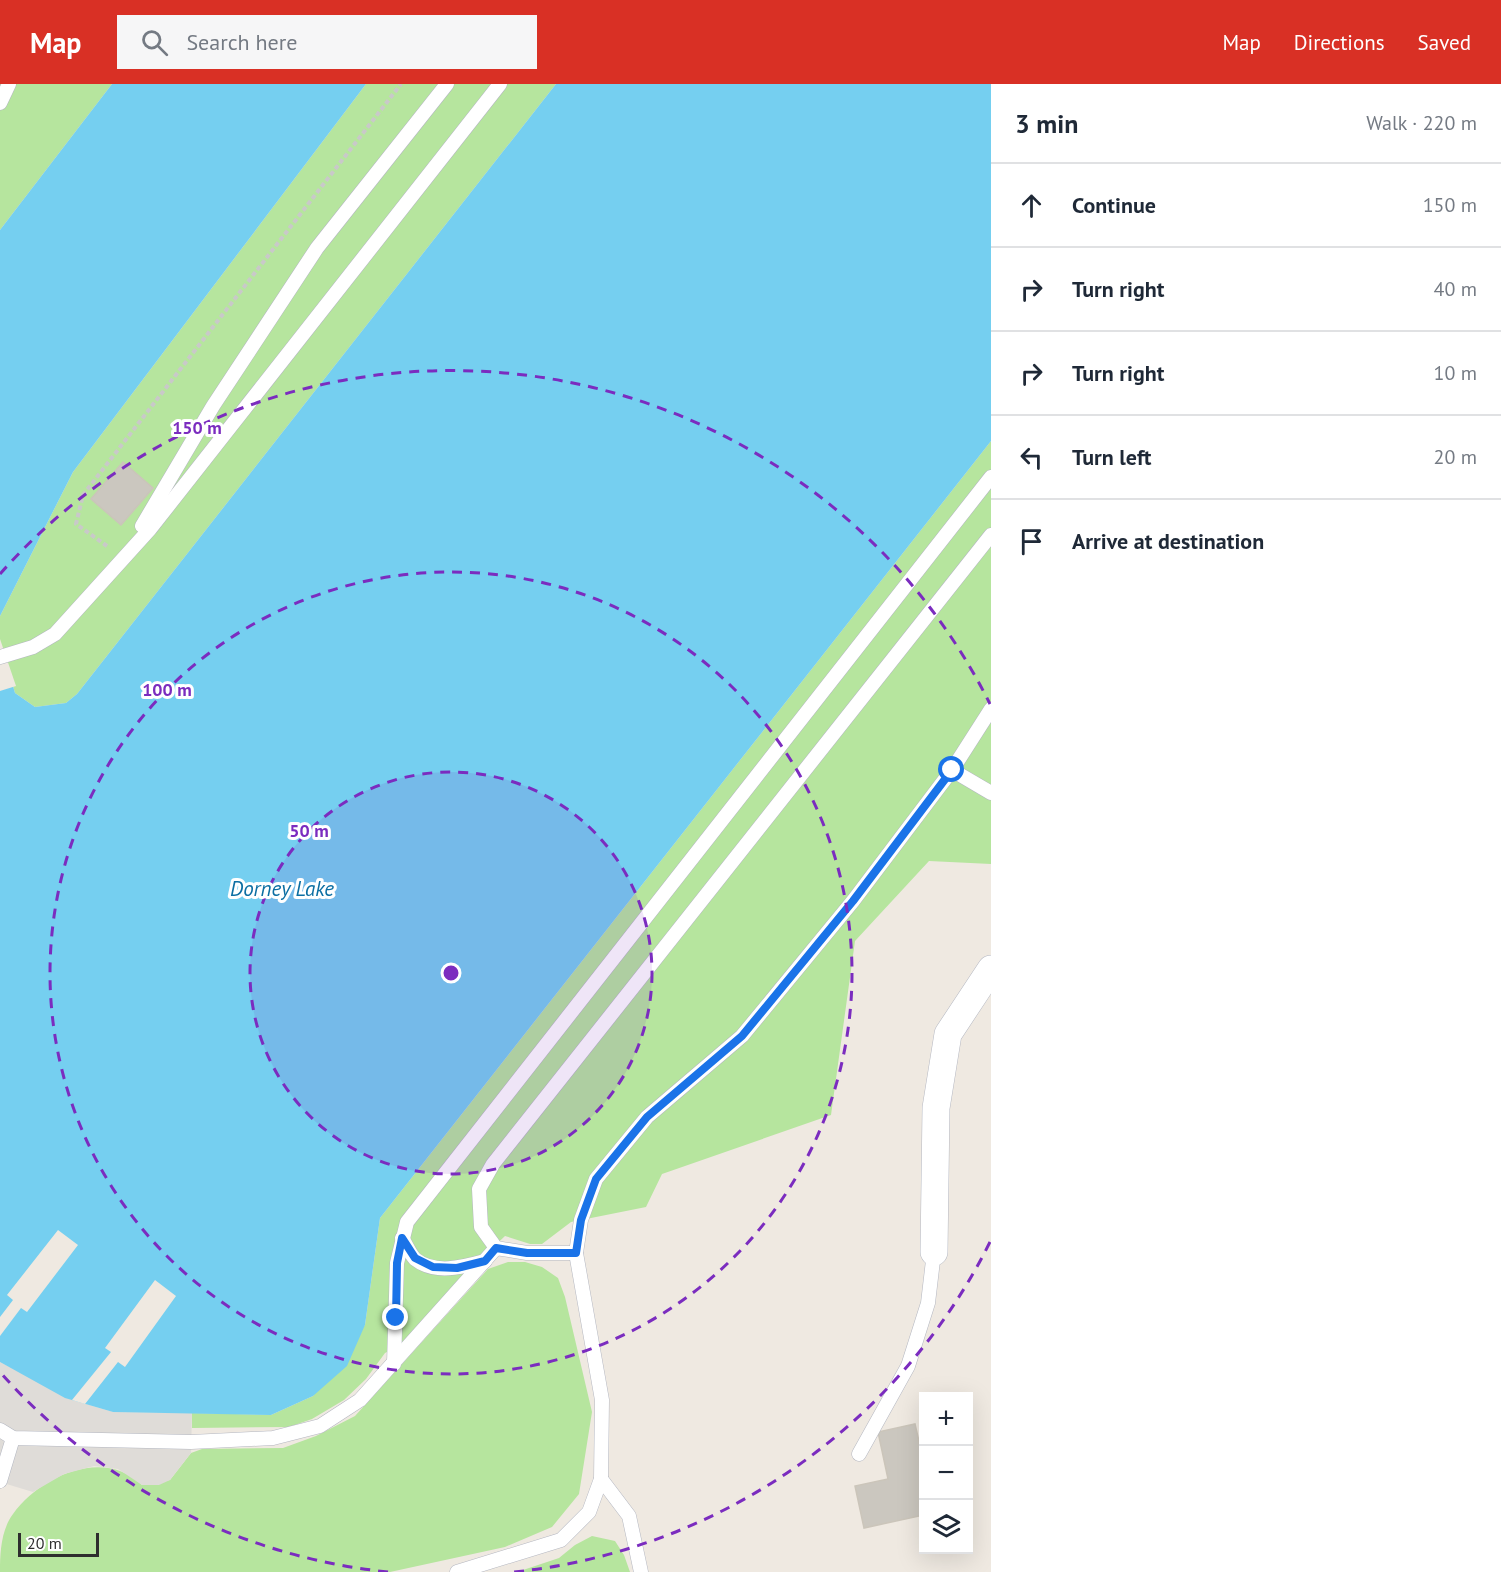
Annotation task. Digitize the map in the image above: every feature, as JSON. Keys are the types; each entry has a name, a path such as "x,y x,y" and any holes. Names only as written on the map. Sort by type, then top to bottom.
{"street":[{"path":"934,1252 936,1108 948,1034 991,969"}],"lane":[{"path":"0,103 9,84"},
{"path":"124,558 213,406 317,248 447,84"},
{"path":"0,657 33,646 54,634 150,529 500,84"},
{"path":"394,1364 397,1263 407,1222 991,477"},
{"path":"576,1253 527,1253 496,1248 481,1227 479,1189 493,1164 991,535"},
{"path":"457,1572 561,1540 589,1512 601,1479 602,1400 576,1253 581,1220 596,1179 647,1117 742,1036 853,901 952,770 991,709"},
{"path":"952,770 991,793"},
{"path":"402,1238 415,1258 433,1267 457,1268 485,1261"},
{"path":"0,1430 13,1438 191,1442 273,1438 320,1426 360,1400 496,1248"},
{"path":"859,1454 908,1366 928,1303 934,1252"},
{"path":"0,1481 13,1438"},
{"path":"601,1479 629,1516 641,1572"}],"path":[{"path":"104,557 110,548 76,524 83,495 401,84"}],"green space":[{"path":"0,84 112,84 0,230"},
{"path":"366,84 556,84 77,694 66,703 35,707 15,693 0,642 0,616 73,472"},
{"path":"991,441 991,864 929,861 855,941 831,1115 662,1174 646,1207 571,1222 542,1244 530,1244 505,1236 458,1281 402,1344 385,1353 366,1379 344,1400 312,1419 289,1427 192,1428 192,1413 271,1415 313,1396 365,1325 380,1218"},
{"path":"508,1262 525,1262 542,1267 558,1278 565,1297 592,1412 579,1494 552,1527 505,1547 390,1572 0,1572 2,1542 9,1520 25,1500 56,1478 92,1467 110,1468 127,1474 142,1485 170,1480 191,1453 202,1449 283,1448 316,1436 355,1416 488,1269"},
{"path":"592,1536 615,1541 624,1555 630,1572 517,1572 559,1558 575,1545"}],"shaded area":[{"path":"0,1362 72,1400 113,1412 192,1413 191,1453 170,1480 159,1485 142,1485 118,1469 94,1466 64,1474 33,1492 0,1482"}],"water":[{"path":"112,84 366,84 73,472 0,616 0,230"},
{"name":"Dorney Lake","path":"556,84 991,84 991,441 380,1218 365,1325 347,1366 313,1396 271,1415 113,1412 65,1398 0,1362 0,642 15,693 35,707 66,703 77,694"}],"pier":[{"path":"0,639 16,686 0,691"},
{"path":"58,1230 78,1245 27,1312 21,1308 0,1336 0,1317 13,1300 7,1295"},
{"path":"155,1280 176,1296 125,1367 118,1362 85,1404 72,1400 111,1352 105,1348"}],"building":[{"path":"123,462 153,488 121,525 91,499"},
{"path":"915,1424 919,1441 919,1516 864,1528 855,1486 888,1479 878,1432"}],"route":[{"path":"396,1318 397,1263 402,1238 415,1258 433,1267 457,1268 485,1261 496,1248 527,1253 576,1253 581,1220 596,1179 647,1117 742,1036 853,901 952,770"}]}
